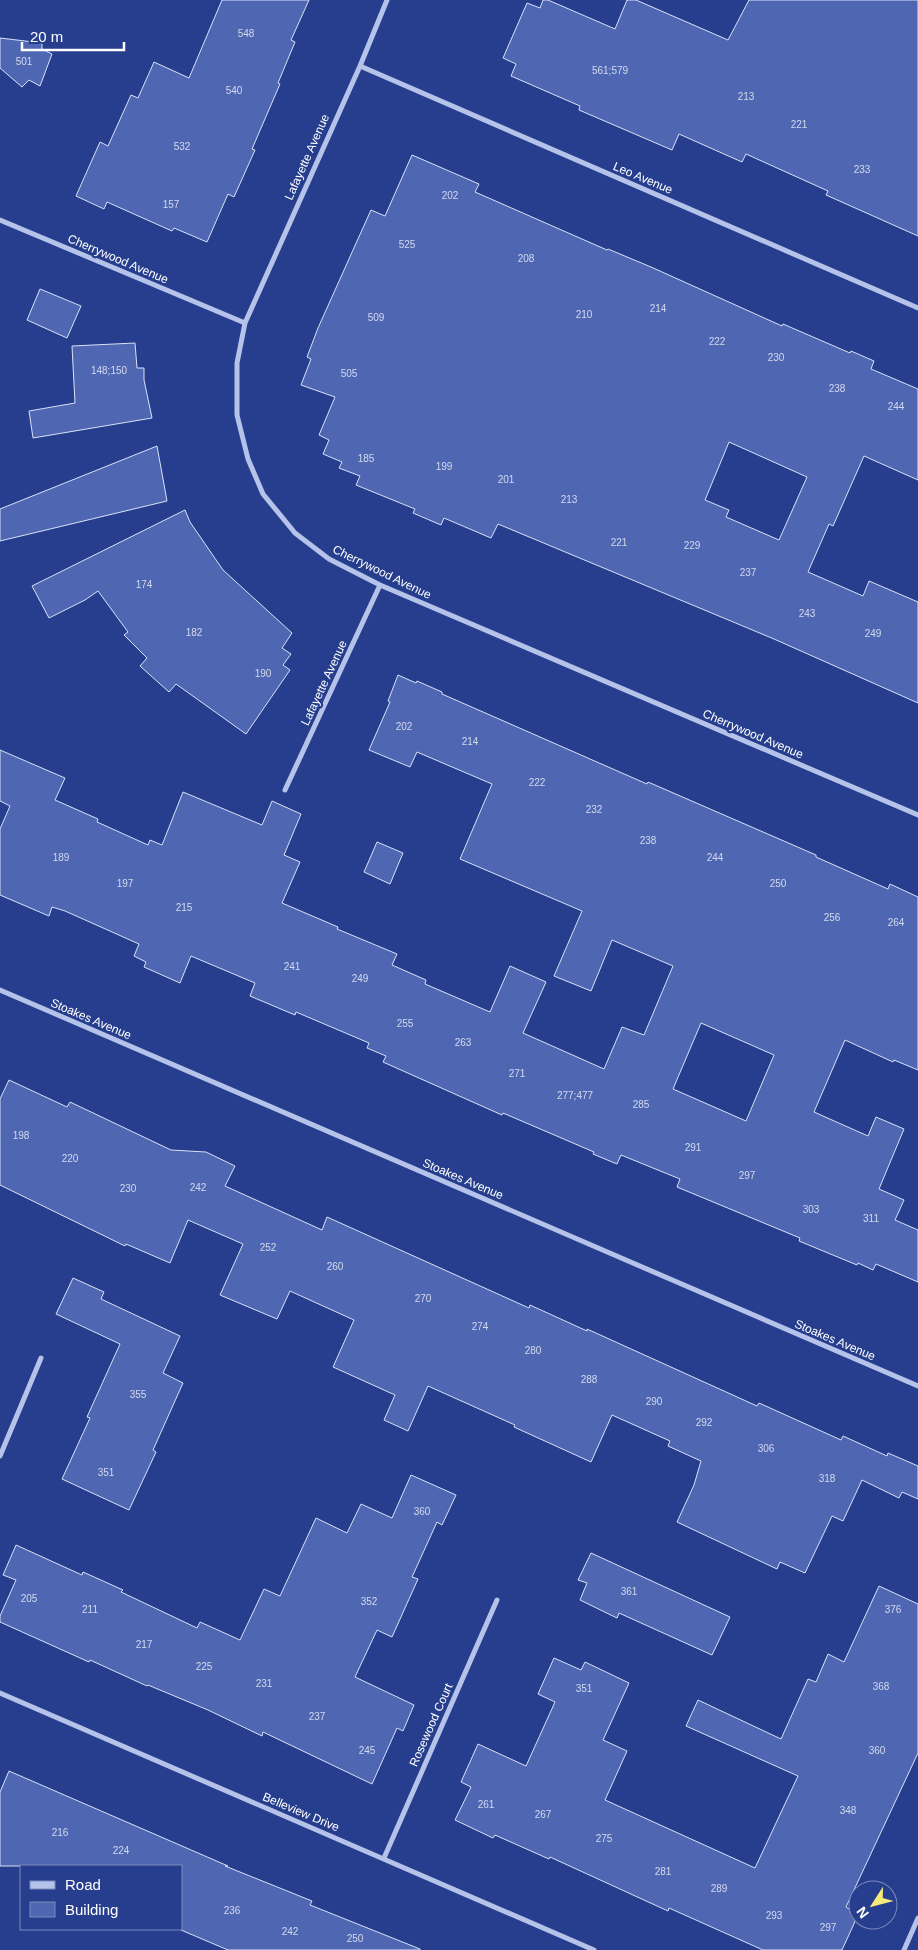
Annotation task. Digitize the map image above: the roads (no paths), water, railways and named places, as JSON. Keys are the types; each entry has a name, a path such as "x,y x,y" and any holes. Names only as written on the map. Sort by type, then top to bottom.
{"street":[{"name":"Lafayette Avenue","path":"245,323 360,66 387,0"},
{"name":"Leo Avenue","path":"360,66 918,308"},
{"name":"Cherrywood Avenue","path":"0,220 245,323 236,363 236,415 248,459 263,494 295,533 328,559 380,585 918,815"},
{"name":"Lafayette Avenue","path":"284,790 380,585"},
{"name":"Stoakes Avenue","path":"0,990 918,1386"},
{"path":"0,1456 41,1358"},
{"name":"Rosewood Court","path":"384,1858 497,1600"},
{"name":"Belleview Drive","path":"0,1693 594,1950"},
{"path":"904,1950 918,1918"}]}
